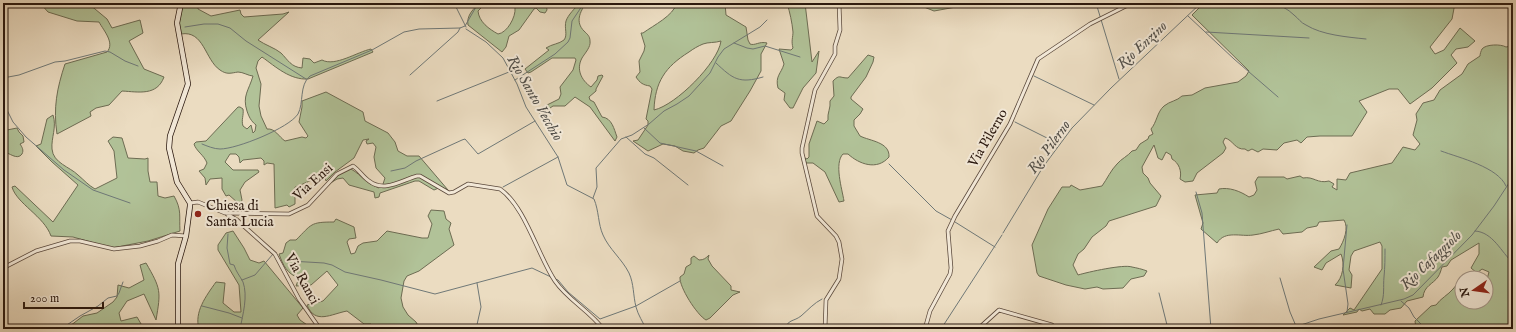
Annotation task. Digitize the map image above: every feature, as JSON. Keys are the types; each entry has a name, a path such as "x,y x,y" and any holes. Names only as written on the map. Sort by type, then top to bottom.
{"street":[{"path":"178,329 178,264 186,236 190,203 177,182 169,145 170,136 188,84 177,23 181,3"},
{"path":"825,329 826,300 839,280 842,260 839,242 836,236 817,216 802,148 815,90 835,54 835,46 840,30 839,3"},
{"name":"Via Pilerno","path":"925,329 930,311 950,274 951,268 948,231 1010,124 1038,59 1101,18 1132,3"},
{"name":"Via Ensi","path":"190,203 198,202 224,213 280,215 294,213 314,200 323,188 337,174 353,166 368,181 379,186 388,186 420,176 449,193 454,192 464,186 473,184 500,189 512,201 518,210 554,279 563,292 603,329"},
{"name":"Via Ranci","path":"224,213 237,220 275,254 299,299 320,329"},
{"path":"3,268 36,251 70,241 80,241 114,250 140,246 172,235 186,236"},
{"path":"978,329 999,310 1052,325 1056,329"}],"green space":[{"path":"40,3 89,4 107,19 112,28 140,20 143,33 129,41 144,69 164,77 161,83 157,87 147,92 122,91 109,105 96,108 90,112 91,116 57,134 55,115 56,98 65,64 107,52 110,45 108,37 99,22 77,21 48,12"},
{"path":"182,3 198,3 198,9 211,16 240,10 244,17 283,14 289,12 258,40 279,51 290,63 302,68 303,58 310,59 314,63 322,60 333,62 371,49 373,52 308,79 301,79 289,75 262,57 258,61 256,68 261,84 259,106 261,116 267,129 275,131 285,141 302,137 306,138 308,136 299,122 302,101 326,92 363,112 365,121 388,133 395,142 398,151 407,156 419,156 448,190 441,187 434,190 419,181 415,181 380,193 379,197 375,198 374,192 349,185 343,178 337,179 329,184 339,175 351,169 374,186 379,188 383,184 385,178 376,168 374,157 376,147 373,143 367,144 366,141 369,139 363,140 354,158 335,172 326,181 325,178 321,178 295,187 295,204 289,207 287,205 275,208 274,164 267,163 264,165 264,161 261,158 243,160 240,163 239,157 236,154 230,154 225,162 233,170 258,170 259,172 245,182 240,190 242,200 241,203 238,203 229,195 226,196 222,189 222,178 210,179 206,185 205,178 199,171 204,169 207,163 194,144 196,142 206,141 238,107 243,109 243,126 247,129 251,125 253,133 255,131 256,125 251,120 245,101 253,76 240,72 222,72 211,60 204,47 195,37 189,34 181,34 178,21"},
{"path":"481,3 486,3 486,5 478,11 480,19 498,34 508,28 514,16 515,8 511,3 546,3 547,10 545,13 540,12 536,8 534,9 519,30 509,36 506,47 502,52 468,25 468,18 471,12"},
{"path":"580,3 586,3 580,13 579,21 581,28 589,36 590,43 589,48 580,62 580,74 591,87 597,80 598,76 603,76 596,91 589,97 590,100 594,102 602,117 608,119 612,124 617,137 615,141 590,107 575,97 565,106 553,106 541,114 539,113 539,109 559,99 561,94 560,87 573,70 576,60 575,58 552,58 531,72 528,73 525,69 549,50 546,48 564,40 566,36 567,19"},
{"path":"677,3 725,3 726,15 746,27 750,44 767,43 761,54 761,71 731,121 721,126 704,148 694,153 683,151 675,146 663,144 648,151 633,141 638,140 648,125 648,121 646,119 652,89 650,86 639,81 636,77 640,72 639,61 645,46 641,33 663,20 675,8","holes":["721,41 718,50 695,82 663,107 654,110 659,83 674,63 705,43"]},
{"path":"787,3 805,3 812,62 819,51 816,73 803,88 793,108 790,108 784,100 785,93 778,88 777,84 784,64 779,49 791,50 793,48 793,28"},
{"path":"914,3 978,3 934,11"},
{"path":"1204,3 1455,3 1452,19 1430,47 1435,54 1444,50 1460,28 1475,41 1468,47 1456,49 1451,55 1457,63 1432,88 1410,104 1398,89 1389,89 1359,101 1367,112 1352,136 1307,137 1301,143 1297,140 1284,143 1277,150 1263,149 1258,152 1252,149 1248,151 1239,148 1225,138 1223,142 1226,148 1223,153 1197,173 1193,181 1185,182 1180,179 1181,173 1171,155 1166,152 1162,160 1158,158 1154,145 1142,167 1143,173 1161,196 1156,206 1109,221 1106,226 1092,237 1084,249 1078,254 1073,265 1078,275 1128,266 1147,271 1144,276 1131,279 1123,288 1103,289 1097,287 1085,289 1066,285 1039,276 1037,273 1032,245 1048,209 1062,187 1070,187 1071,185 1080,190 1102,186 1119,162 1132,151 1136,150 1140,144 1153,134 1151,129 1164,106 1182,96 1192,95 1205,88 1238,82 1246,76 1249,71 1192,15"},
{"path":"1513,43 1513,329 1416,329 1415,321 1431,306 1436,305 1454,288 1454,310 1494,310 1494,270 1473,270 1471,268 1479,254 1479,243 1451,260 1447,266 1442,267 1438,277 1425,290 1423,297 1407,301 1401,308 1390,310 1385,314 1374,314 1370,309 1362,311 1359,309 1357,312 1343,315 1350,308 1354,310 1382,269 1382,246 1380,242 1354,251 1351,256 1349,270 1352,275 1351,288 1335,285 1340,279 1342,271 1343,262 1341,254 1326,263 1322,270 1314,267 1331,251 1339,249 1346,231 1344,220 1319,222 1317,226 1307,228 1302,232 1283,234 1279,229 1253,235 1229,235 1220,239 1217,243 1201,229 1203,223 1195,195 1217,193 1219,189 1231,189 1249,197 1254,195 1257,190 1255,182 1258,177 1284,177 1287,179 1300,176 1321,182 1329,181 1334,184 1332,187 1337,190 1337,179 1346,180 1350,173 1392,163 1403,147 1415,150 1420,144 1413,135 1417,120 1416,114 1423,103 1434,100 1440,90 1462,74 1468,64 1480,56 1484,47 1494,45 1506,47 1511,46"},
{"path":"868,55 874,57 873,62 866,77 851,97 851,99 863,109 854,120 854,126 860,136 883,145 888,152 889,157 879,164 874,165 857,161 848,154 843,154 840,158 839,170 844,201 839,202 825,172 813,163 806,163 805,158 807,159 809,157 809,144 817,121 824,124 828,120 830,101 834,96 833,81 838,77 848,78"},
{"path":"53,115 54,128 52,149 55,158 95,189 117,178 114,151 108,141 113,137 122,138 128,158 148,158 150,182 157,182 158,196 165,198 174,196 177,201 180,213 180,231 148,241 112,248 73,237 51,236 43,222 19,199 12,187 15,186 53,222 78,185 36,146 41,144 47,119"},
{"path":"3,128 7,130 17,128 23,136 24,142 20,144 23,151 20,156 18,157 3,152"},
{"path":"431,210 444,211 446,219 451,223 449,229 454,245 419,271 407,276 404,281 401,298 403,307 420,329 375,329 371,324 364,324 347,311 324,317 314,315 307,305 323,301 338,285 327,271 311,285 296,286 299,278 291,274 286,269 279,254 283,253 286,243 290,240 296,240 312,225 316,223 334,222 336,219 354,227 356,238 349,239 347,242 351,254 355,253 358,246 363,243 377,241 387,231 428,238 432,224 428,216"},
{"path":"233,231 250,260 259,263 264,261 303,308 297,315 300,320 313,329 199,329 198,316 202,304 216,282 225,283 223,303 234,312 241,312 239,285 218,250 218,245 226,233"},
{"path":"709,255 708,259 712,266 731,286 731,290 740,292 733,295 710,318 706,320 698,313 689,300 680,282 680,277 684,274 686,267 691,264 691,258 694,256 701,260 705,259"},
{"path":"146,263 155,279 158,290 159,303 156,320 144,294 127,301 119,313 121,321 137,317 144,329 66,329 83,316 97,313 113,302 117,297 118,285 129,288 144,280 140,265"}],"waterway":[{"name":"Rio Santo Vecchio","path":"454,3 466,27"},
{"path":"202,144 220,149 238,146 262,137 293,120 298,114 304,84 310,76 372,50 404,32 419,29 460,28 465,26 476,7 488,3"},
{"path":"515,80 555,54 568,42 570,38 572,21 584,3"},
{"name":"Rio Enzino","path":"1096,3 1119,79"},
{"name":"Rio Pilerno","path":"1003,233 1043,167 1072,128 1111,88 1201,3"},
{"path":"1244,3 1258,3"},
{"path":"1272,3 1287,9 1301,22 1319,31 1335,35 1366,39"},
{"path":"1188,16 1278,97"},
{"path":"593,198 597,187 596,168 621,139 632,135 649,124 664,111 689,96 710,73 724,49 760,27 767,20"},
{"path":"185,27 204,24 218,24 230,28 246,41 306,79"},
{"path":"410,75 458,32 460,28"},
{"name":"Rio Santo Vecchio","path":"466,29 486,42 503,58 517,84 526,107 558,157 567,185 594,199 603,235 629,273 632,281 637,310 646,329"},
{"path":"1206,32 1309,38"},
{"path":"734,43 753,49 765,46 800,57"},
{"path":"3,78 19,75 55,62 105,51 138,66"},
{"path":"716,63 727,73 737,79 748,80 763,77"},
{"path":"437,101 509,72"},
{"path":"1034,76 1094,105"},
{"path":"3,102 13,122 26,137 64,170 93,190 130,203"},
{"path":"391,171 405,168 416,161 465,139 478,154 535,121"},
{"path":"1015,122 1047,138 1056,147"},
{"path":"644,128 660,143 696,151 723,166"},
{"path":"626,137 645,154 654,158 688,185"},
{"path":"1441,151 1487,168 1502,179 1506,186"},
{"path":"503,187 558,157"},
{"path":"889,164 936,211 952,220"},
{"name":"Rio Cafaggiolo","path":"1289,329 1319,319 1404,299 1413,295 1472,235 1494,206 1513,177"},
{"path":"1196,192 1202,213 1211,329"},
{"path":"955,222 995,247"},
{"path":"1347,225 1343,269 1348,304 1347,312"},
{"path":"1475,231 1481,232 1492,239 1513,263"},
{"path":"228,234 227,248 230,264 234,265 243,282 245,293 240,329"},
{"name":"Rio Pilerno","path":"941,329 1002,235"},
{"path":"1381,305 1384,281 1385,249"},
{"path":"242,280 255,275 273,254"},
{"path":"290,261 324,263 332,265 345,272 435,294 532,268 551,277"},
{"path":"1280,278 1290,312 1296,326"},
{"path":"555,279 558,280 568,292 600,319 636,306 680,281"},
{"path":"61,329 108,298 117,296 123,282"},
{"path":"476,329 481,307 477,283"},
{"path":"1159,293 1168,329"},
{"path":"783,329 788,323 801,316 822,299"},
{"path":"1401,301 1409,308 1414,317 1426,329"},
{"path":"202,306 242,318"},
{"path":"3,309 8,329"}],"place":[{"name":"Chiesa di Santa Lucia","path":"198,214"}]}
